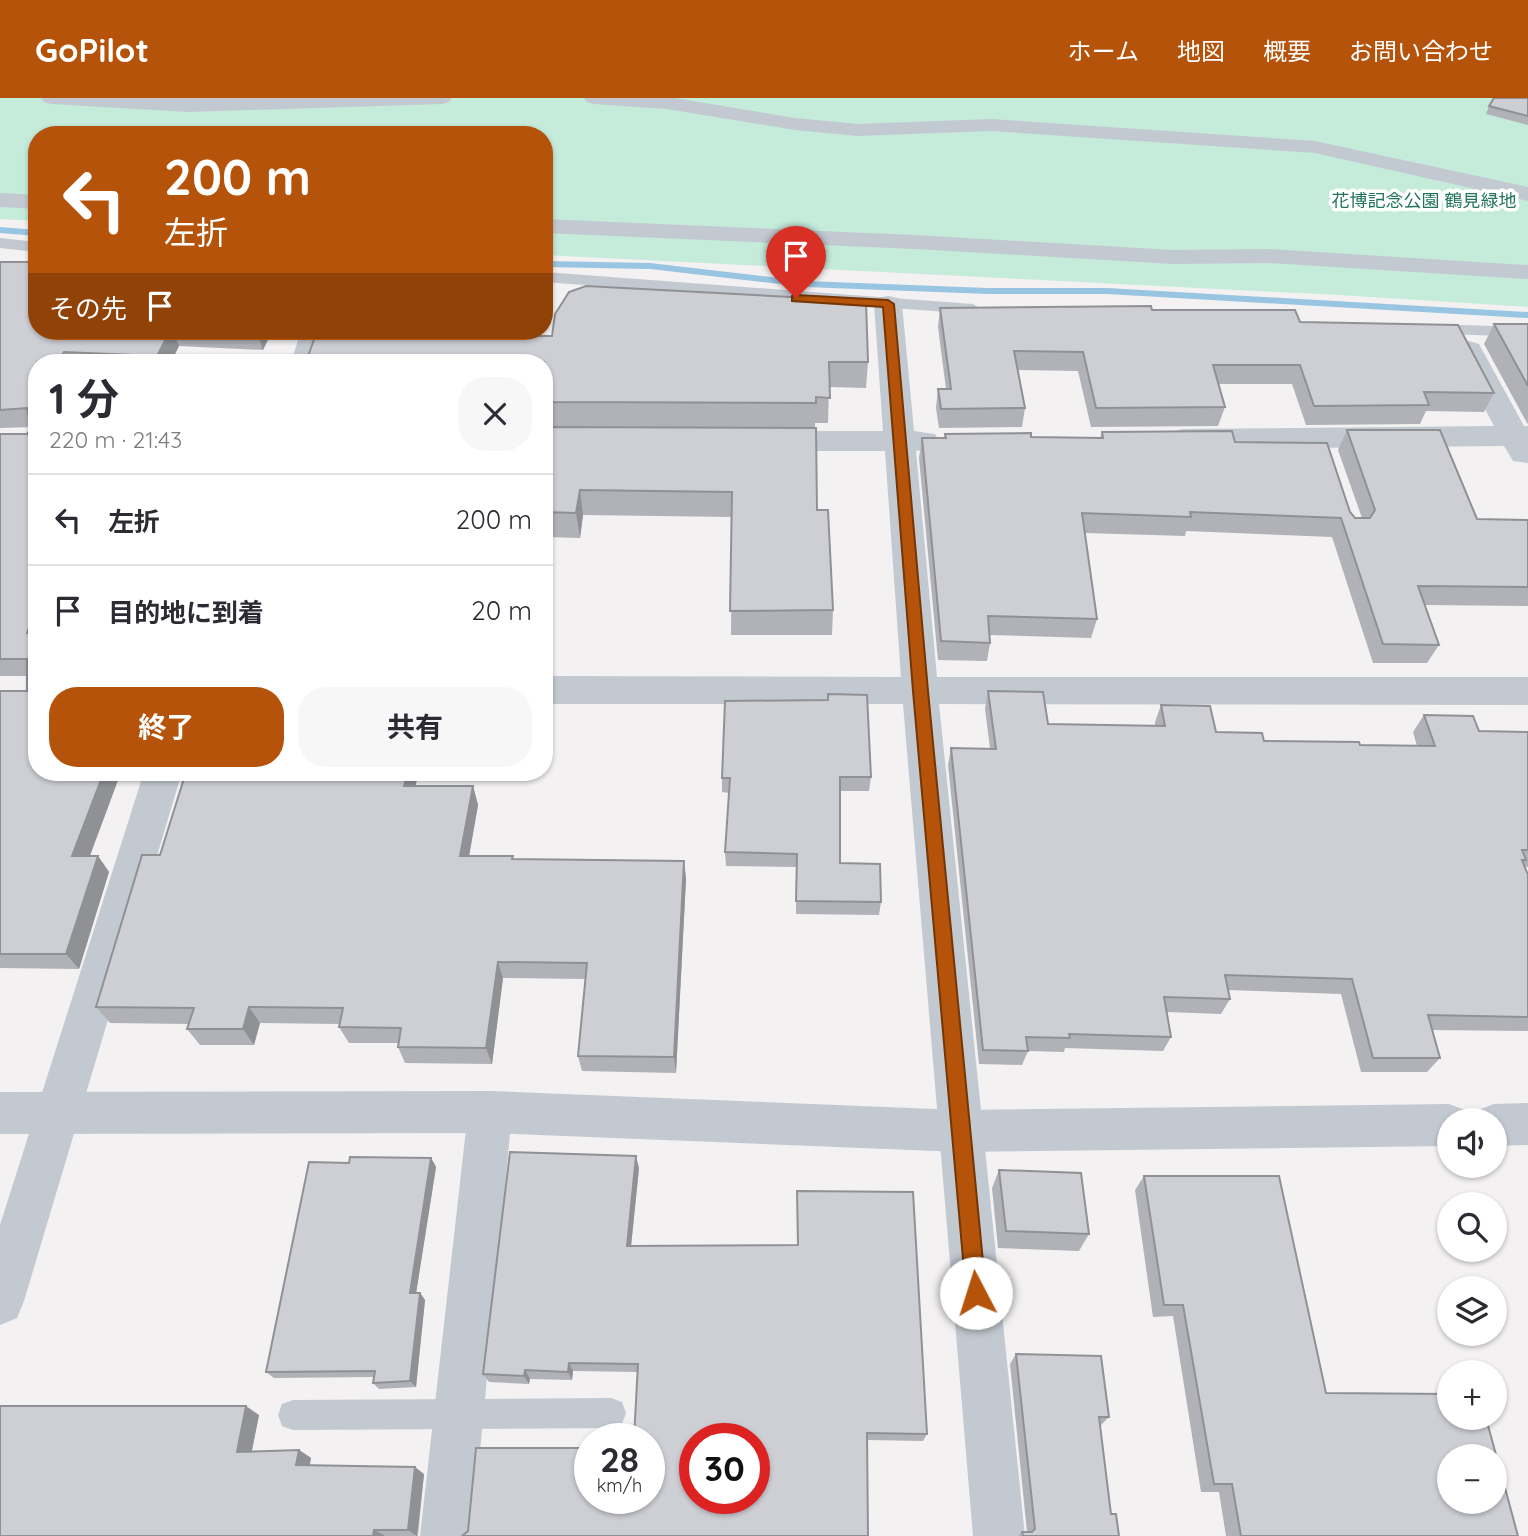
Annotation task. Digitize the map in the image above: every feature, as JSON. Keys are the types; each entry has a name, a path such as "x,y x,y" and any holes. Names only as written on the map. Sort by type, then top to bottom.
{"street":[{"path":"51,98 188,106 442,98"},
{"path":"594,98 667,103 795,124 858,130 991,125 1314,147 1528,194"},
{"path":"0,200 28,202"},
{"path":"553,226 915,242 1066,253 1172,257 1268,256 1528,272"},
{"path":"888,304 920,691 999,1536"},
{"path":"1158,439 1324,445 1523,445 1459,330"},
{"path":"736,441 954,441"},
{"path":"553,690 1528,691"},
{"path":"0,1301 160,781"},
{"path":"446,1536 490,1112"},
{"path":"0,1113 490,1112 961,1131 1437,1125"},
{"path":"1507,1125 1528,1124"}],"lane":[{"path":"0,243 28,246"},
{"path":"553,279 992,310"},
{"path":"1407,328 1528,332"},
{"path":"293,1415 611,1413"}],"green space":[{"name":"花博記念公園 鶴見緑地","path":"0,98 1528,98 1528,307 553,255 553,126 28,126 28,221 0,219"}],"building":[{"path":"1494,98 1528,98 1528,116 1489,106"},
{"path":"0,262 28,262 28,340 165,340 158,354 28,354 28,412 27,408 0,410"},
{"path":"586,286 866,301 868,362 829,362 830,398 816,397 816,403 553,402 553,354 309,354 314,340 553,340 555,314 569,292"},
{"path":"1151,306 1152,310 1295,310 1300,322 1458,325 1494,393 1424,392 1429,405 1314,406 1300,365 1213,365 1225,407 1096,408 1083,352 1014,351 1025,408 941,409 938,389 951,389 940,308"},
{"path":"1494,324 1528,324 1528,386"},
{"path":"553,427 816,428 817,510 828,510 833,610 730,611 732,492 580,490 576,513 553,512"},
{"path":"1347,430 1440,430 1477,519 1528,520 1528,587 1418,586 1439,645 1383,644 1341,518 1190,512 1191,517 1082,513 1097,619 988,616 990,643 941,641 922,438 946,438 945,434 1031,433 1031,437 1103,438 1102,432 1232,431 1235,442 1327,443 1350,512 1355,518 1370,518 1375,510"},
{"path":"0,434 27,434 28,781 101,781 72,856 98,856 66,954 0,954 0,691 27,691 27,659 0,659"},
{"path":"988,691 1043,692 1048,724 1165,726 1161,705 1210,706 1216,732 1262,733 1264,741 1435,746 1424,715 1473,716 1479,731 1528,732 1528,850 1522,850 1526,860 1522,860 1528,875 1528,1017 1428,1015 1440,1058 1373,1058 1352,979 1225,975 1230,999 1164,997 1171,1037 1069,1034 1070,1038 1026,1037 1028,1051 983,1050 951,748 996,749"},
{"path":"828,694 867,695 871,777 840,777 840,863 880,864 881,902 796,901 797,854 725,852 730,778 722,778 725,701 828,700"},
{"path":"183,781 405,781 404,786 473,786 460,856 684,861 674,1057 578,1056 587,963 498,962 486,1048 398,1047 401,1028 339,1027 343,1008 249,1007 243,1029 187,1029 194,1008 96,1007 142,855 160,855"},
{"path":"510,1152 636,1156 627,1246 798,1245 797,1191 913,1192 927,1434 867,1433 868,1536 462,1536 468,1531 476,1448 574,1448 574,1514 665,1514 665,1423 635,1423 638,1364 569,1363 568,1372 525,1370 524,1376 483,1374"},
{"path":"350,1157 431,1158 410,1293 420,1293 410,1381 373,1383 375,1371 266,1372 309,1162 349,1163"},
{"path":"999,1170 1081,1173 1089,1234 1006,1231"},
{"path":"1144,1176 1279,1176 1326,1393 1437,1394 1437,1430 1489,1430 1493,1444 1437,1444 1437,1514 1507,1514 1507,1495 1518,1536 1241,1536 1232,1484 1214,1484 1183,1305 1164,1305"},
{"path":"1016,1354 1101,1356 1109,1417 1099,1417 1111,1514 1116,1514 1119,1536 1023,1536 1022,1532 1032,1532 1035,1529"},
{"path":"0,1406 246,1406 237,1452 299,1450 296,1465 415,1467 408,1530 374,1530 373,1536 0,1536"}],"waterway":[{"path":"0,230 28,232"},
{"path":"553,264 650,266 806,284 988,291 1107,291 1528,315"}],"route":[{"path":"796,298 888,304 920,691 976,1293"}]}
